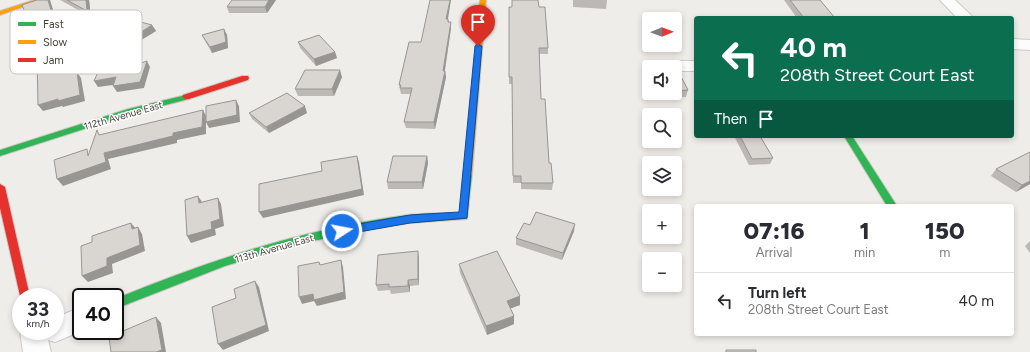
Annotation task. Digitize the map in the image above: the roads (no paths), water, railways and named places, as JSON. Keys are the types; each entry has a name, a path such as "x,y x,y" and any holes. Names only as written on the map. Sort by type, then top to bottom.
{"street":[{"path":"0,13 40,0"},
{"name":"113th Avenue East","path":"124,300 139,293 266,248 367,226 410,219 464,216 483,0"},
{"path":"947,0 964,16"},
{"path":"1014,44 1030,45"},
{"path":"682,66 694,66"},
{"name":"112th Avenue East","path":"0,153 131,110 196,94 245,78"},
{"path":"849,138 891,204"},
{"path":"0,188 23,288"}]}
